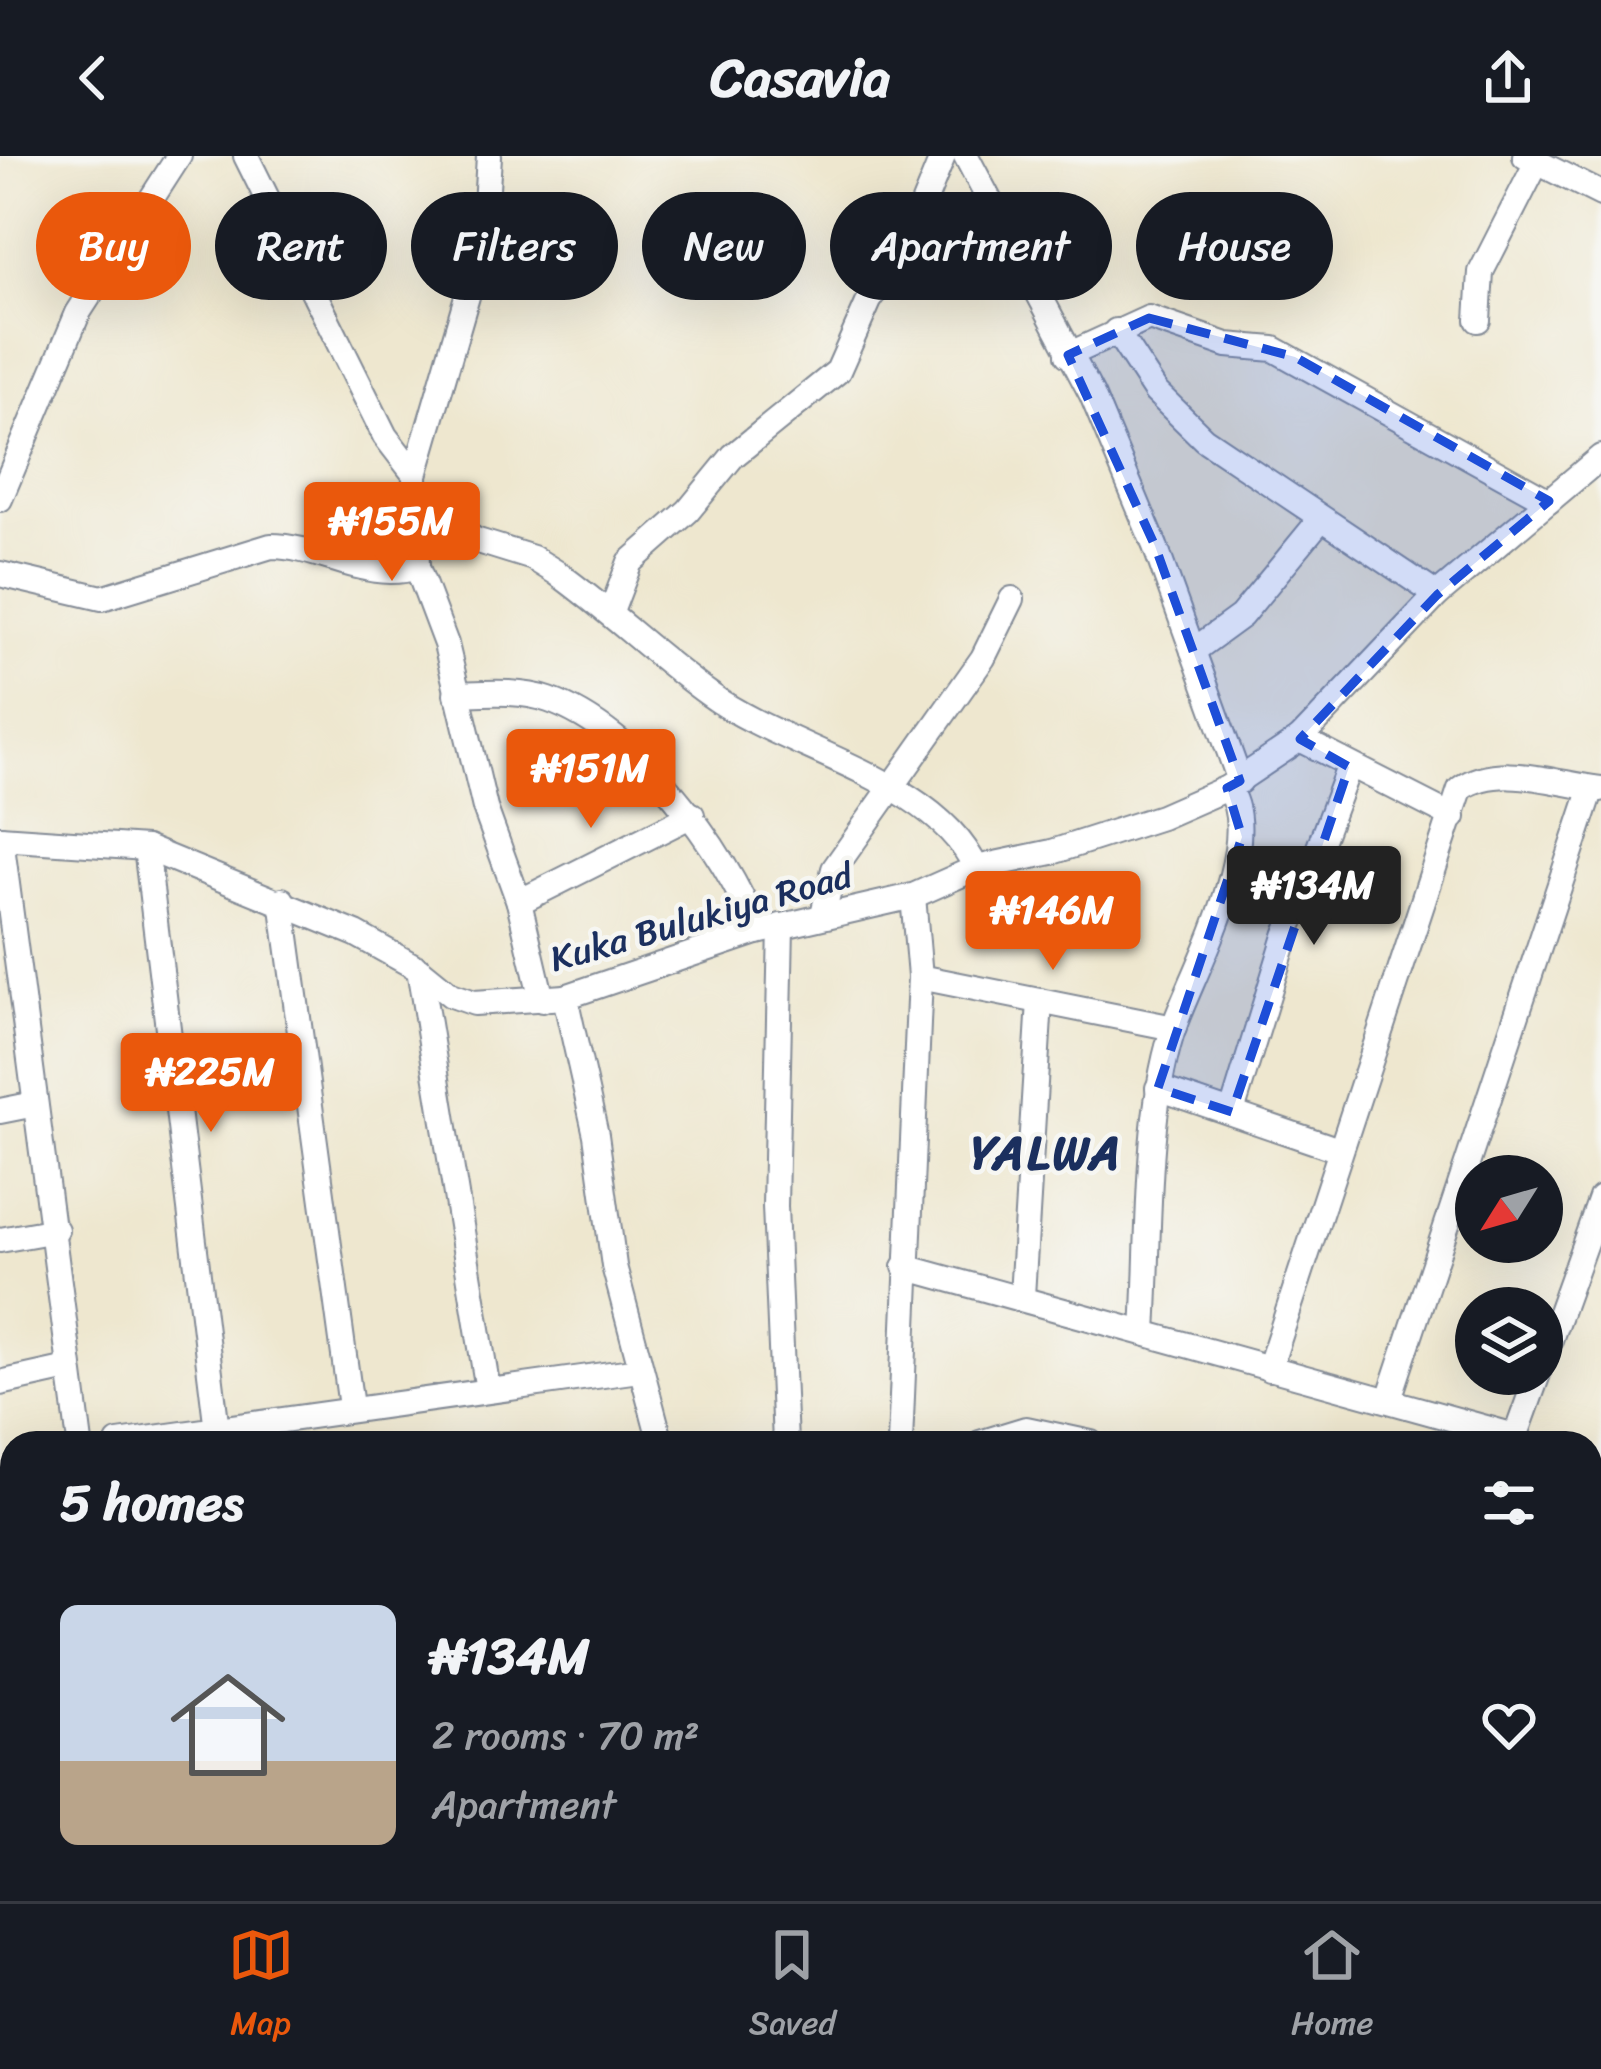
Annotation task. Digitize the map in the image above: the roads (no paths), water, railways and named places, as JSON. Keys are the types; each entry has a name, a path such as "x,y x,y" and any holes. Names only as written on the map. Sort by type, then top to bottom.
{"street":[{"path":"0,499 78,314 179,156"},
{"path":"246,156 415,487 475,540 533,558 611,612 711,696 888,788 954,834 976,868"},
{"path":"489,156 484,238 415,487 417,567 446,644 485,808 554,998 596,1135 614,1265 657,1431"},
{"path":"611,612 630,562 688,511 733,456 838,371 869,301 911,234 943,156"},
{"path":"966,156 1092,395 1193,651 1237,801 1242,837 1174,1028 1158,1088 1144,1331"},
{"path":"1478,320 1480,272 1531,159 1601,194"},
{"path":"1068,356 1149,318 1227,345 1295,357 1349,394 1550,501"},
{"path":"1116,332 1156,392 1204,439 1437,595"},
{"name":"Kuka Bulukiya Road","path":"1,838 146,848 282,900 419,969 451,995 474,1003 554,998 769,929 913,896 976,868 1052,852 1161,817 1233,784 1300,739 1437,595 1601,457"},
{"path":"1193,651 1241,616 1320,520"},
{"path":"0,574 102,598 271,546 291,546 378,571 417,567"},
{"path":"823,914 834,869 983,658 1012,599"},
{"path":"456,694 519,693 551,701 653,771 692,815 769,929 784,1431"},
{"path":"1300,739 1453,818"},
{"path":"1232,1112 1286,936 1349,767"},
{"path":"1269,1369 1460,789 1477,777 1496,774 1597,788 1390,1399"},
{"path":"519,902 692,815"},
{"path":"1,838 56,1230 78,1431"},
{"path":"146,848 217,1430"},
{"path":"900,1431 920,977 913,896"},
{"path":"282,900 351,1407"},
{"path":"419,969 488,1390"},
{"path":"920,977 1174,1028"},
{"path":"1022,1296 1040,1000"},
{"path":"1158,1088 1339,1150"},
{"path":"0,1112 35,1104"},
{"path":"1563,1304 1601,1198"},
{"path":"0,1240 56,1230"},
{"path":"905,1267 1390,1399 1489,1431"},
{"path":"0,1383 68,1368"},
{"path":"209,1431 351,1407 639,1370"},
{"path":"1517,1431 1530,1395"}],"district":[{"name":"YALWA","path":"1047,1152"}]}
